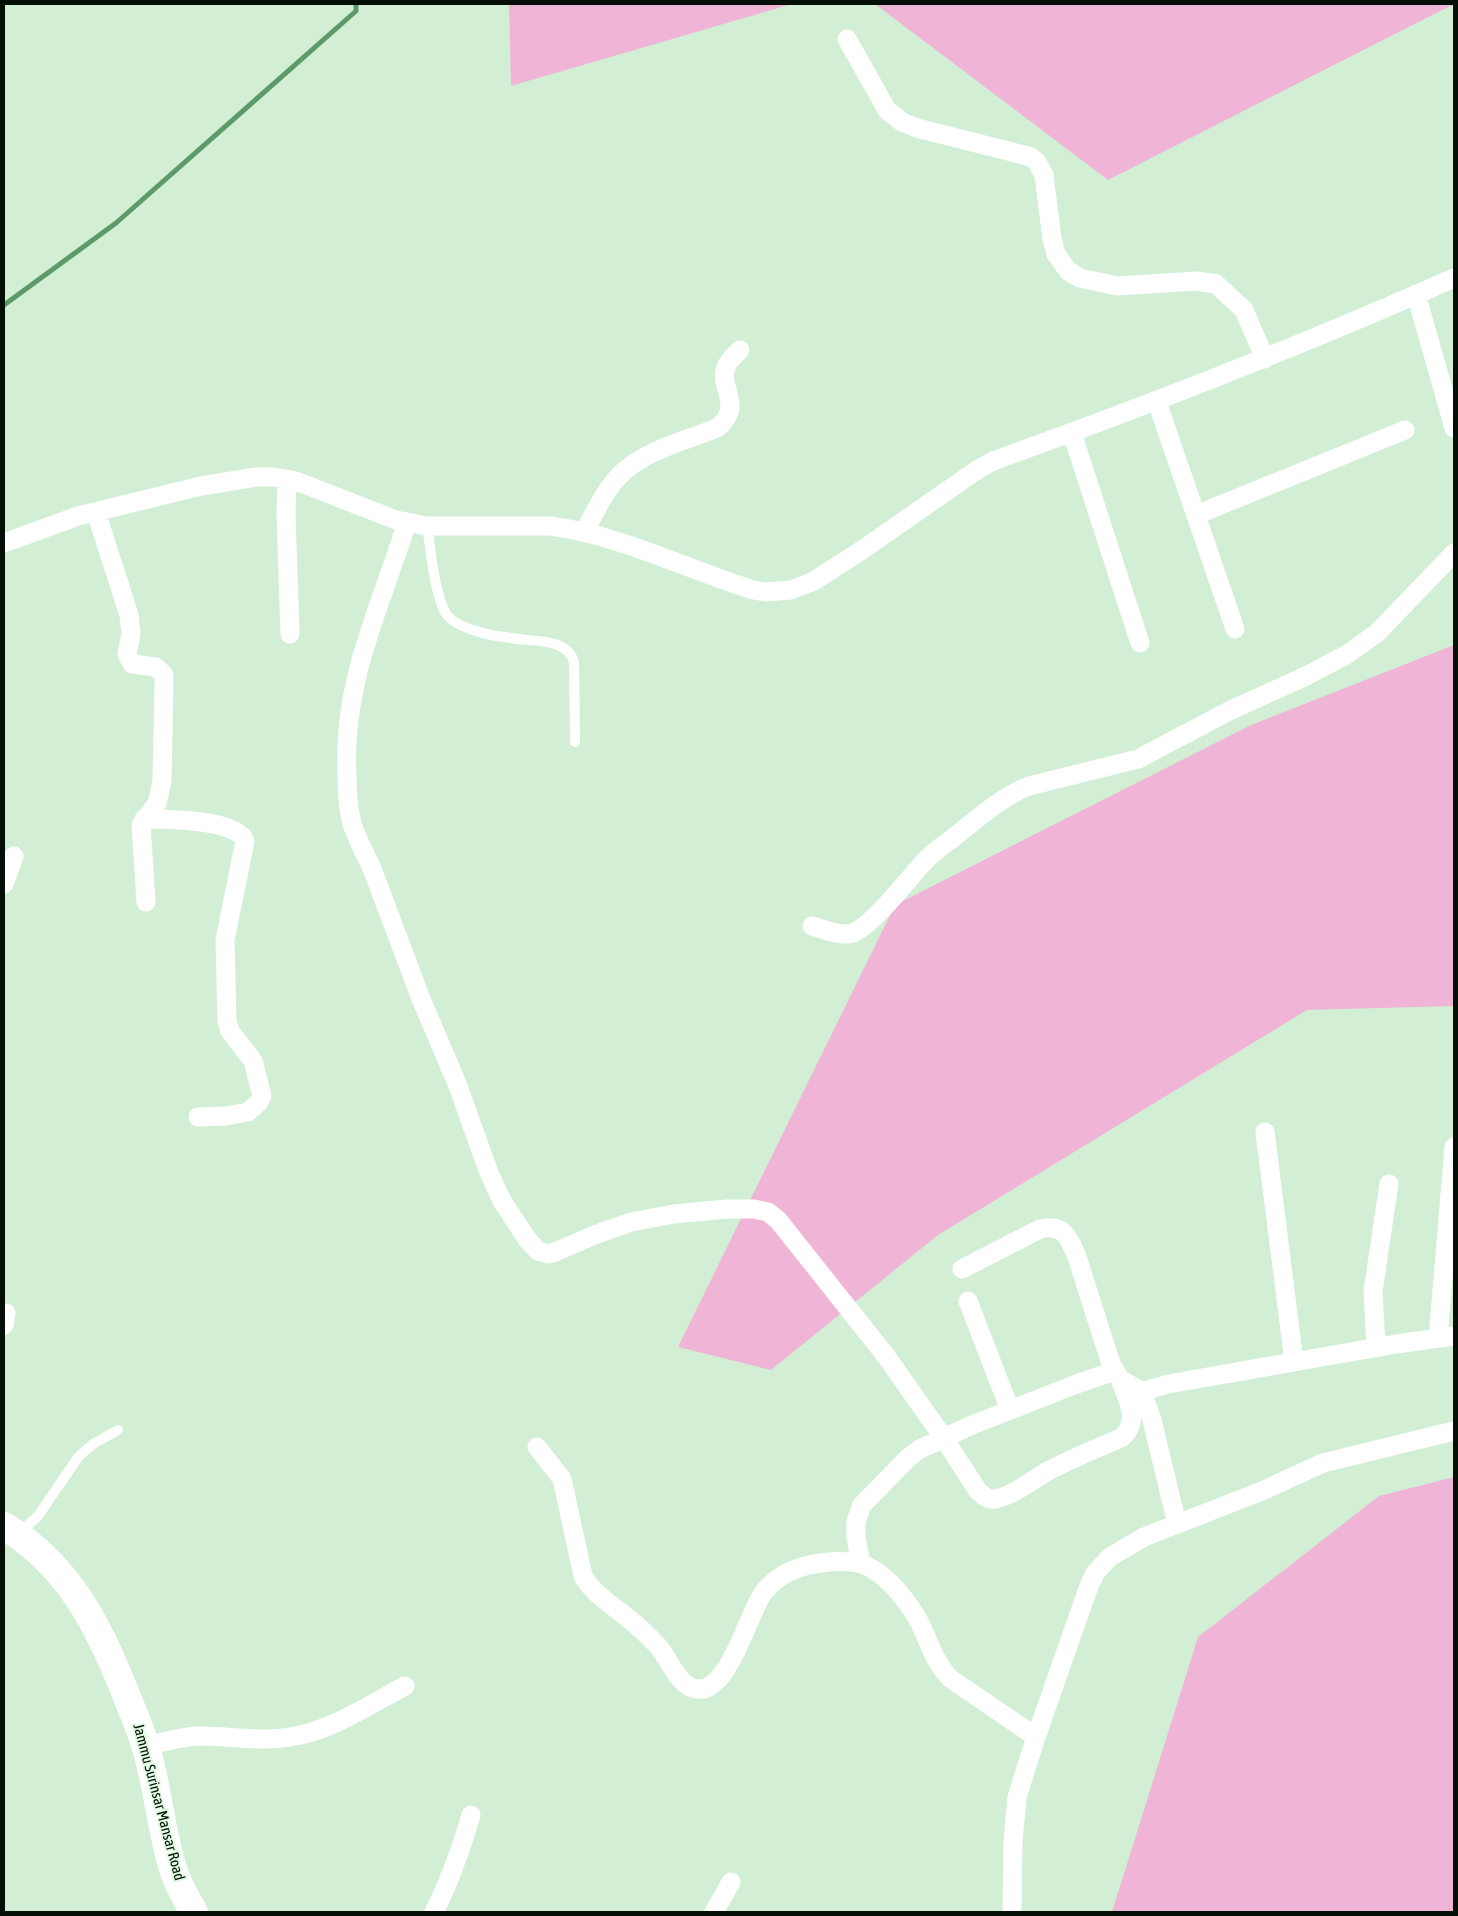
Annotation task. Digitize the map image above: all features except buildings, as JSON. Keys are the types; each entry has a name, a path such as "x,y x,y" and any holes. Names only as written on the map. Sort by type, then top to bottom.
{"main road":[{"name":"Jammu Surinsar Mansar Road","path":"11,1530 66,1579 88,1611 108,1650 136,1715 146,1746 175,1874 194,1912"}],"street":[{"path":"847,39 887,110 902,122 917,128 1020,154 1038,162 1044,174 1052,239 1056,254 1068,271 1080,278 1117,286 1197,281 1209,282 1222,289 1244,310 1250,320 1265,359"},
{"path":"4,543 78,516 201,486 256,478 288,479 315,487 407,522 427,526 550,526 585,531 752,590 765,592 791,590 814,581 859,552 976,470 993,461 1157,402 1265,359 1454,278"},
{"path":"1416,294 1454,428"},
{"path":"585,531 610,486 620,474 653,453 717,428 725,422 729,415 730,405 725,372 727,365 740,350"},
{"path":"1157,402 1235,629"},
{"path":"1196,515 1405,430"},
{"path":"1072,433 1140,643"},
{"path":"288,479 286,514 290,634"},
{"path":"96,512 129,615 131,626 128,659 132,664 156,667 164,675 162,782 157,803 144,819 140,831 146,902"},
{"path":"407,522 392,572 366,640 356,676 346,730 348,799 352,824 371,866 420,999 458,1086 489,1173 502,1201 527,1239 538,1251 549,1254 632,1222 674,1214 727,1209 754,1209 768,1212 778,1220 886,1356 983,1496 994,1499 1008,1494 1076,1457 1121,1438 1127,1433 1132,1422 1131,1413 1077,1257 1065,1233 1057,1228 1040,1229 962,1269"},
{"path":"812,926 852,934 879,912 926,860 984,813 1016,792 1029,786 1138,759 1231,710 1302,678 1346,655 1377,633 1454,553"},
{"path":"144,819 182,820 213,824 240,833 245,841 225,940 227,1021 230,1031 253,1061 262,1096 259,1102 248,1112 226,1116 198,1117"},
{"path":"4,884 14,856"},
{"path":"1265,1132 1294,1362"},
{"path":"1141,1392 1168,1384 1446,1337 1454,1147"},
{"path":"1376,1348 1373,1291 1389,1184"},
{"path":"968,1301 1010,1410"},
{"path":"1117,1375 1141,1392 1152,1420 1178,1524"},
{"path":"861,1564 856,1537 856,1522 862,1505 920,1449 943,1437 1010,1410 1117,1375"},
{"path":"1012,1912 1013,1842 1017,1797 1036,1737 1095,1573 1110,1557 1144,1537 1262,1491 1323,1463 1454,1431"},
{"path":"537,1447 562,1479 583,1576 589,1586 634,1623 659,1647 675,1673 689,1686 703,1689 719,1678 738,1648 762,1594 773,1582 790,1570 803,1565 829,1562 861,1564 871,1568 887,1580 908,1605 919,1622 945,1674 1036,1737"},
{"path":"146,1746 195,1736 269,1740 314,1732 405,1686"},
{"path":"434,1912 460,1852 471,1815"},
{"path":"714,1912 731,1882"}],"lane":[{"path":"427,526 440,596 446,613 452,620 474,630 510,638 556,644 573,656 575,742"},
{"path":"11,1530 38,1516 79,1456 93,1444 118,1430"}],"shaded area":[{"path":"509,4 792,4 511,86"},
{"path":"875,4 1454,4 1108,180"},
{"path":"1454,645 1454,1006 1307,1010 938,1235 771,1370 678,1347 895,905 1251,725"},
{"path":"1454,1477 1454,1912 1112,1912 1198,1637 1379,1496"}],"waterway":[{"path":"4,305 116,223 356,11 356,4"}]}
